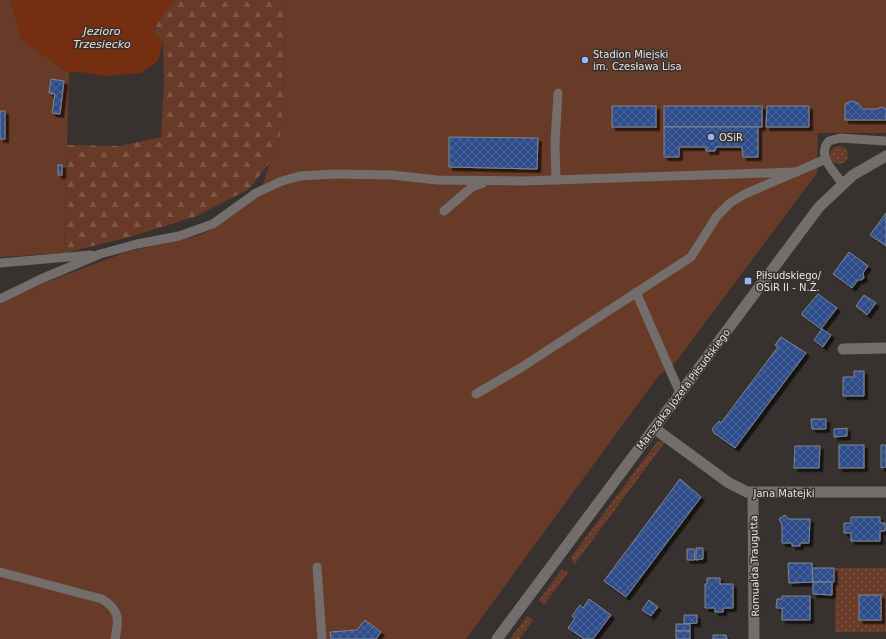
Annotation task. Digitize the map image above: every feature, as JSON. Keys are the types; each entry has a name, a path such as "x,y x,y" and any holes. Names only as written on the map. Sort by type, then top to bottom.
{"street":[{"name":"Marszałka Józefa Piłsudskiego","path":"497,639 819,207 843,184 886,156"},
{"path":"843,349 886,348"},
{"name":"Jana Matejki","path":"654,428 740,490 753,493 886,492"},
{"name":"Romualda Traugutta","path":"753,493 754,639"}],"lane":[{"path":"556,180 555,143 558,94"},
{"path":"843,184 826,159 824,150 826,144 834,139 886,141"},
{"path":"476,394 522,368 690,257 717,216 730,203 826,159"},
{"path":"0,299 41,279 100,254 137,244 179,236 207,226 269,186 300,176 336,174 392,175 437,180 489,181 797,172"},
{"path":"444,211 472,187 489,181"},
{"path":"0,263 100,254"},
{"path":"636,292 680,393"},
{"path":"317,567 322,639"},
{"path":"0,572 102,599 111,604 116,613 118,624 115,639"}],"green space":[{"path":"0,0 10,0 22,40 69,73 64,253 0,257"},
{"path":"175,0 286,0 282,130 270,162 249,189 197,216 130,237 64,253 67,145 120,146 161,137 164,85 163,42 153,32 163,13"},
{"path":"286,0 886,0 886,133 818,133 817,173 672,367 659,375 466,639 0,639 0,304 42,284 126,252 197,236 215,228 260,195 282,130"},
{"path":"835,146 843,146 848,151 846,162 843,164 835,164 830,159 830,151"},
{"path":"657,442 665,442 574,565 571,557"},
{"path":"835,568 886,568 886,632 835,632"},
{"path":"561,570 569,571 544,605 539,600"},
{"path":"527,616 533,620 519,639 510,639"}],"water":[{"name":"Jezioro Trzesiecko","path":"10,0 175,0 163,13 153,31 163,42 158,61 141,73 106,76 80,72 69,73 22,40"}],"building":[{"path":"51,79 64,81 60,114 52,113 55,94 49,93"},
{"path":"851,101 858,103 863,109 877,109 881,107 886,109 886,120 845,120 845,104"},
{"path":"612,106 656,106 656,127 612,127"},
{"path":"664,106 762,106 762,127 664,127"},
{"path":"767,106 809,106 809,127 766,127"},
{"path":"0,111 5,111 5,139 0,139"},
{"name":"OSiR","path":"664,127 758,127 758,157 743,157 742,147 716,147 715,151 706,151 706,147 679,147 679,157 664,157"},
{"path":"449,137 538,138 537,169 449,167"},
{"path":"58,165 62,165 62,175 58,175"},
{"path":"886,213 886,246 870,235"},
{"path":"849,252 868,266 863,273 864,278 858,280 852,288 833,274"},
{"path":"818,294 837,308 821,329 802,315 802,313"},
{"path":"864,295 876,303 867,315 856,306"},
{"path":"822,329 831,335 823,347 814,340"},
{"path":"781,337 806,353 735,448 714,433 712,429 719,421 721,423 778,347 775,345"},
{"path":"854,371 864,371 864,396 843,396 843,377 854,377"},
{"path":"811,419 826,419 826,429 812,429"},
{"path":"847,428 847,436 834,437 834,429"},
{"path":"839,445 864,445 864,468 839,468"},
{"path":"881,445 886,445 886,467 881,468"},
{"path":"795,446 820,446 819,468 794,468"},
{"path":"680,479 701,497 626,597 604,581"},
{"path":"785,515 788,519 810,519 809,543 800,543 800,546 792,546 792,543 782,543 782,525 779,519"},
{"path":"851,517 880,517 880,523 885,523 885,531 880,531 880,541 851,541 851,533 844,533 844,523 851,523"},
{"path":"696,548 703,548 703,559 696,560"},
{"path":"687,549 694,549 695,560 687,560"},
{"path":"788,563 812,563 813,582 789,583"},
{"path":"812,568 834,568 834,582 813,582"},
{"path":"707,578 720,578 720,584 733,584 733,608 723,608 723,612 715,612 715,608 705,608 705,584 707,584"},
{"path":"813,582 832,582 832,595 813,594"},
{"path":"859,595 881,595 881,620 859,620"},
{"path":"782,596 810,596 810,620 782,620 782,608 776,608 777,599 782,599"},
{"path":"589,599 611,615 593,639 584,639 568,628 575,618 572,616 580,605 583,608"},
{"path":"649,600 658,607 651,616 642,610"},
{"path":"684,615 697,615 697,623 684,624"},
{"path":"365,620 381,632 376,639 331,639 330,632 357,630"},
{"path":"676,624 690,624 690,631 676,631"},
{"path":"676,631 690,631 690,639 676,639"},
{"path":"713,635 726,635 727,639 713,639"}],"place":[{"name":"Stadion Miejski im. Czesława Lisa","path":"585,60"},
{"name":"OSiR","path":"711,137"},
{"name":"Piłsudskiego/ OSiR II - N.Ż.","path":"748,281"}]}
